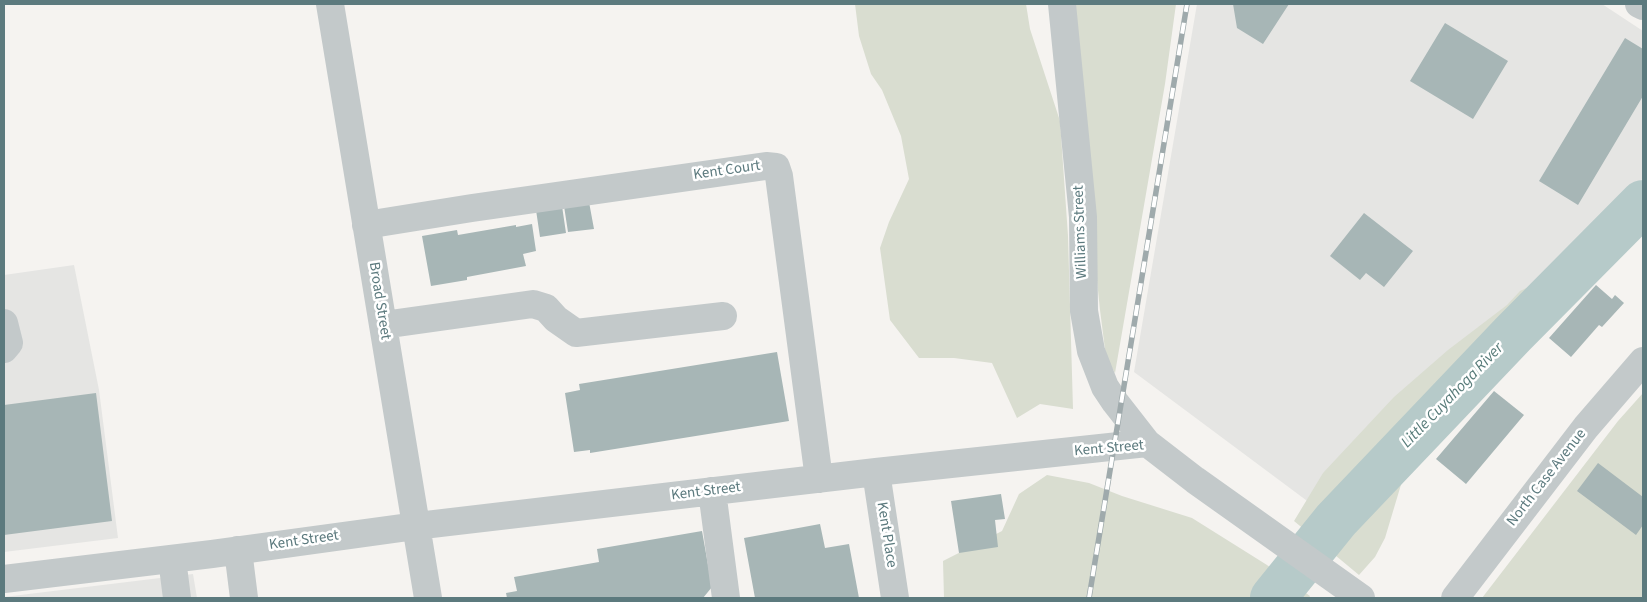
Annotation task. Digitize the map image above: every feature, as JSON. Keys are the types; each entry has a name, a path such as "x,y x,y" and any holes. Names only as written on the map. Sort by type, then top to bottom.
{"street":[{"name":"Broad Street","path":"330,4 428,598"},
{"name":"Williams Street","path":"1062,4 1083,217 1084,303 1091,351 1105,387 1147,443"},
{"path":"1639,4 1643,6"},
{"name":"Kent Court","path":"366,225 746,168 776,167 820,479"},
{"path":"383,325 533,304 546,308 576,333 723,316"},
{"path":"4,322 9,343 4,349"},
{"name":"North Case Avenue","path":"1455,598 1586,427 1643,362"},
{"name":"Kent Street","path":"15,585 172,559 416,526 876,472 1147,443 1253,522 1361,598"},
{"name":"Kent Place","path":"876,472 896,598"},
{"path":"712,492 726,598"},
{"path":"238,550 244,598"},
{"path":"172,559 177,598"}],"shaded area":[{"path":"855,4 1026,4 1030,29 1060,121 1068,236 1073,409 1040,404 1017,418 992,363 954,358 919,358 890,320 880,248 889,222 909,179 901,136 882,90 871,74 859,36"},
{"path":"1069,4 1176,4 1165,84 1115,373 1106,357 1100,310"},
{"path":"1197,4 1602,4 1643,31 1643,178 1607,224 1322,512 1134,372"},
{"path":"74,265 99,390 118,538 4,552 4,275"},
{"path":"1545,279 1562,279 1563,292 1513,345 1403,478 1385,538 1375,557 1359,575 1294,521 1323,473 1394,397 1448,350 1507,305 1520,291"},
{"path":"1643,393 1643,598 1482,598 1618,421"},
{"path":"1047,475 1089,483 1122,496 1192,518 1267,565 1310,596 1309,598 944,598 943,561 1002,531 1019,494"},
{"path":"193,574 197,598 4,598 4,597"}],"building":[{"path":"1233,4 1289,4 1263,44 1237,28"},
{"path":"1445,23 1508,61 1473,119 1410,81"},
{"path":"1625,38 1643,49 1643,96 1578,205 1539,181"},
{"path":"589,202 594,229 568,232 564,206"},
{"path":"562,206 566,233 540,237 536,210"},
{"path":"1364,213 1413,251 1384,287 1366,273 1360,280 1330,256"},
{"path":"532,224 536,251 523,254 526,266 467,277 467,280 431,286 422,236 457,230 458,235"},
{"path":"1596,285 1612,299 1615,295 1624,303 1602,327 1599,325 1571,357 1549,338"},
{"path":"777,352 789,421 590,453 590,450 574,452 565,393 580,390 579,384"},
{"path":"1494,391 1524,415 1466,484 1436,459"},
{"path":"96,393 112,521 4,535 4,405"},
{"path":"1598,463 1643,497 1643,525 1636,535 1577,491"},
{"path":"1001,494 1005,519 995,520 998,547 959,553 951,501"},
{"path":"820,524 825,548 849,544 859,598 755,598 744,538"},
{"path":"702,531 712,587 703,598 507,598 506,593 517,591 514,577 599,562 597,549"}],"waterway":[{"name":"Little Cuyahoga River","path":"1273,598 1336,520 1513,334 1643,203"}],"railway":[{"path":"1089,598 1187,4"}]}
